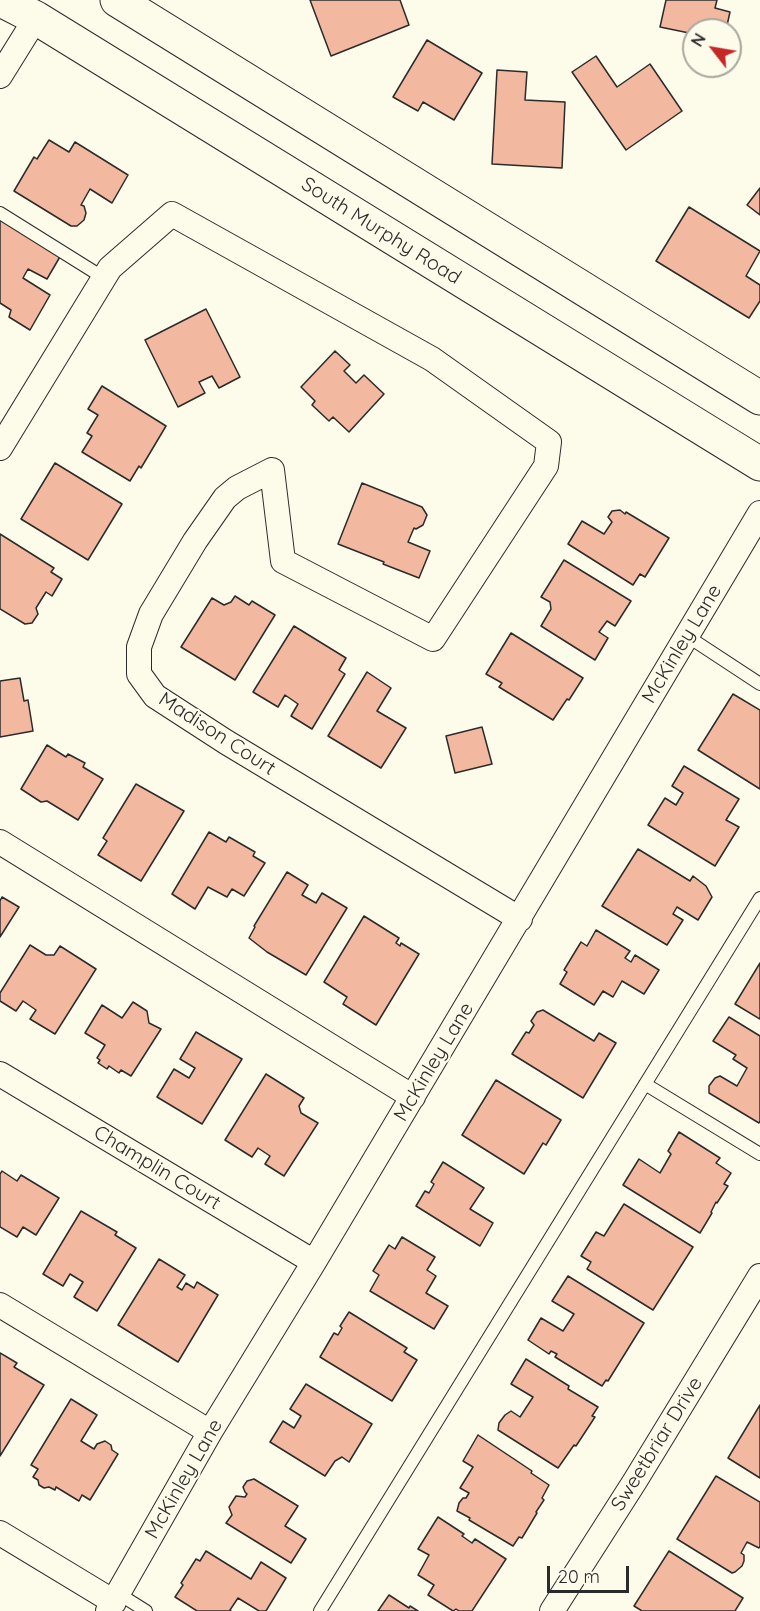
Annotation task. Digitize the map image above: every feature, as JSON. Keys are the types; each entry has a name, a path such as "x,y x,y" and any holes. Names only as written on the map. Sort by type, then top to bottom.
{"main road":[{"name":"South Murphy Road","path":"1,0 41,9 760,464"},
{"path":"117,0 760,398"}],"street":[{"path":"0,76 41,9"},
{"name":"Madison Court","path":"104,278 110,268 172,214 432,359 549,442 546,466 433,639 283,561 272,470 237,488 225,498 195,541 151,614 139,647 139,674 155,696 226,742 520,919"},
{"path":"0,448 104,278"},
{"name":"McKinley Lane","path":"113,1602 210,1432 520,919 760,513"},
{"path":"0,842 413,1097"},
{"name":"Champlin Court","path":"0,1074 314,1262"},
{"name":"Sweetbriar Drive","path":"552,1611 635,1481 760,1276"},
{"path":"0,1305 210,1432"},
{"path":"0,1533 113,1602"}],"lane":[{"path":"0,213 104,278"},
{"path":"687,636 760,684"},
{"path":"320,1611 760,898"},
{"path":"645,1084 760,1154"},
{"path":"113,1602 146,1611"}],"building":[{"path":"310,0 400,0 409,25 331,56"},
{"path":"666,0 717,0 715,8 730,12 729,18 682,18 682,32 660,27"},
{"path":"427,40 482,73 454,120 423,102 418,111 393,97"},
{"path":"596,56 617,87 650,64 682,111 626,150 572,72"},
{"path":"497,70 527,72 525,100 565,102 562,168 492,164"},
{"path":"49,140 69,152 75,142 128,175 112,203 90,189 81,205 84,206 86,213 84,220 77,226 71,226 14,191 34,157 37,159"},
{"path":"760,188 760,215 747,205"},
{"path":"689,207 760,251 746,276 760,285 760,301 749,318 656,261"},
{"path":"0,219 61,255 47,279 28,269 23,278 50,295 30,330 9,317 11,310 0,303"},
{"path":"206,309 240,377 219,388 212,376 199,382 205,393 178,407 145,340"},
{"path":"335,351 350,365 344,371 356,383 364,375 384,394 349,432 333,417 329,421 312,405 315,401 301,387"},
{"path":"102,386 166,426 141,468 139,466 130,481 82,452 92,436 87,433 98,415 88,409"},
{"path":"55,463 122,504 88,560 21,519"},
{"path":"362,483 422,507 427,515 423,525 414,528 408,542 430,551 419,578 338,544"},
{"path":"620,510 669,538 645,577 640,574 633,585 568,544 582,521 604,534 612,522 608,517 612,511"},
{"path":"0,534 54,568 51,572 62,579 52,596 46,592 36,608 38,614 32,623 25,624 0,609"},
{"path":"564,560 631,601 615,626 607,621 599,632 608,638 595,660 541,626 551,609 550,602 541,597"},
{"path":"235,596 249,605 252,601 275,615 235,680 181,647 212,598 224,605 231,602"},
{"path":"294,626 346,658 339,670 345,674 312,729 291,716 298,704 285,695 278,707 253,692"},
{"path":"511,633 583,678 553,720 499,687 502,683 486,674"},
{"path":"367,672 391,688 377,711 406,728 381,768 328,736"},
{"path":"20,678 24,701 28,700 33,731 0,737 0,681"},
{"path":"733,694 760,710 760,789 698,750"},
{"path":"482,727 492,764 455,773 446,736"},
{"path":"47,745 66,757 68,754 85,763 83,767 103,779 78,820 47,801 41,802 21,789"},
{"path":"684,766 739,799 726,820 739,827 715,866 648,825 665,798 676,805 683,793 672,786"},
{"path":"136,784 184,811 141,881 98,855 107,841 103,838"},
{"path":"209,832 226,842 229,837 255,852 253,856 265,863 244,896 232,889 227,897 208,887 195,909 172,894"},
{"path":"638,849 690,881 693,876 706,886 712,897 698,920 677,907 673,914 683,920 667,945 602,906"},
{"path":"287,872 308,885 302,895 316,903 322,893 347,908 306,975 267,952 249,938"},
{"path":"2,897 19,907 0,937 0,901"},
{"path":"364,916 399,938 396,943 400,946 401,943 419,954 376,1025 343,1004 347,997 324,982"},
{"path":"596,930 630,951 625,958 631,962 635,955 659,970 644,994 622,981 613,997 603,991 594,1005 560,984 567,972 564,970 581,942 587,946"},
{"path":"30,945 46,955 54,955 60,946 96,969 55,1034 30,1019 36,1010 23,1001 16,1011 0,1001 0,993"},
{"path":"760,963 760,1019 735,1004"},
{"path":"133,1002 147,1011 149,1023 161,1029 131,1076 121,1070 119,1073 109,1066 107,1069 98,1063 100,1060 97,1058 105,1045 85,1033 102,1005 122,1018"},
{"path":"543,1010 594,1041 599,1033 616,1043 583,1098 512,1054 526,1032 529,1033 534,1025 531,1021 537,1012"},
{"path":"729,1017 760,1036 759,1123 709,1093 709,1086 715,1078 720,1076 737,1086 747,1068 733,1059 736,1055 713,1041"},
{"path":"196,1032 242,1059 202,1124 157,1097 174,1069 189,1078 195,1068 180,1059"},
{"path":"266,1074 304,1098 299,1106 301,1113 318,1123 284,1176 265,1164 270,1156 258,1148 252,1157 225,1140"},
{"path":"496,1080 561,1120 546,1145 543,1143 524,1174 462,1135"},
{"path":"679,1132 720,1158 716,1163 731,1173 724,1184 728,1186 716,1202 700,1233 623,1185 639,1159 660,1173 671,1154 668,1151"},
{"path":"443,1162 484,1188 470,1209 493,1223 480,1246 416,1206 425,1191 429,1193 434,1184 431,1182"},
{"path":"2,1171 17,1181 21,1175 59,1198 36,1235 23,1227 17,1237 0,1227 0,1174"},
{"path":"624,1204 693,1247 653,1310 587,1269 591,1262 581,1256 596,1232 604,1236"},
{"path":"81,1211 117,1232 115,1235 136,1248 97,1311 74,1297 83,1282 70,1274 63,1286 43,1274"},
{"path":"402,1237 435,1257 427,1270 436,1276 426,1293 448,1306 434,1329 370,1291 379,1275 373,1271 389,1245 395,1249"},
{"path":"159,1259 185,1275 177,1287 182,1290 186,1283 194,1288 197,1282 218,1295 178,1362 118,1325"},
{"path":"568,1276 644,1323 608,1381 606,1380 602,1386 555,1357 557,1354 551,1351 549,1354 528,1340 541,1318 563,1331 574,1314 552,1301"},
{"path":"349,1312 407,1348 404,1352 417,1360 392,1401 320,1357 334,1333 338,1335 342,1328 340,1326"},
{"path":"0,1353 17,1363 14,1367 44,1385 0,1456"},
{"path":"526,1359 598,1407 592,1416 595,1417 576,1446 574,1445 558,1468 498,1430 499,1423 505,1415 511,1411 520,1417 533,1397 511,1384"},
{"path":"306,1384 372,1424 349,1462 342,1457 335,1461 325,1476 270,1442 283,1421 294,1428 301,1416 290,1409"},
{"path":"71,1399 97,1415 81,1441 94,1449 97,1444 105,1441 118,1454 90,1500 82,1495 79,1501 56,1487 55,1490 49,1487 44,1488 33,1477 38,1469 31,1465"},
{"path":"760,1405 760,1478 728,1458"},
{"path":"478,1435 549,1485 537,1513 522,1538 519,1537 513,1546 457,1511 459,1503 469,1493 460,1488 473,1467 463,1461"},
{"path":"716,1476 760,1502 760,1546 759,1548 747,1542 741,1553 744,1555 742,1566 732,1573 677,1539"},
{"path":"254,1479 298,1506 285,1526 306,1539 291,1563 226,1523 232,1515 229,1507 236,1496 245,1497 247,1494 243,1487 247,1481"},
{"path":"438,1517 464,1534 462,1536 472,1543 475,1539 506,1559 472,1611 456,1609 453,1611 428,1595 434,1585 418,1575 429,1555 418,1549"},
{"path":"206,1551 251,1579 261,1562 286,1578 266,1611 259,1611 238,1598 231,1611 197,1611 175,1597 196,1559 200,1561"},
{"path":"669,1551 743,1598 735,1611 642,1611 634,1606"},
{"path":"389,1595 409,1608 410,1606 418,1611 378,1611"}]}
